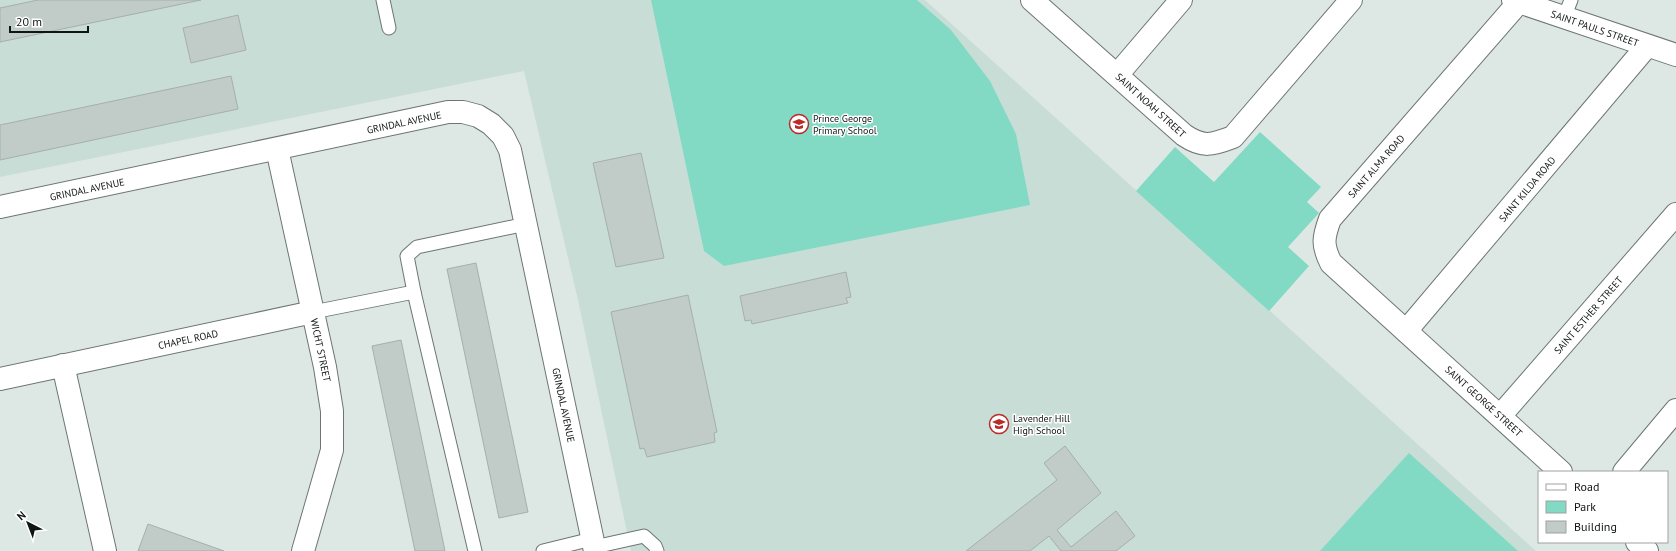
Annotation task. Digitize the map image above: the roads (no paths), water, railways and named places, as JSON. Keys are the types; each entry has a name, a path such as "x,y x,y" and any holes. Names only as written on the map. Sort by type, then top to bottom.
{"street":[{"name":"SAINT NOAH STREET","path":"1032,0 1184,135 1194,143 1212,145 1233,137 1351,0"},
{"path":"1117,75 1181,0"},
{"name":"SAINT PAULS STREET","path":"1516,1 1568,9 1648,46 1676,55"},
{"name":"SAINT ALMA ROAD","path":"1406,331 1331,263 1325,250 1325,235 1330,220 1516,1"},
{"name":"SAINT KILDA ROAD","path":"1406,331 1648,46"},
{"name":"GRINDAL AVENUE","path":"0,208 430,115 464,112 478,116 491,124 503,136 510,150 594,545"},
{"name":"WICHT STREET","path":"277,149 313,312 332,411 332,450 303,551"},
{"name":"SAINT ESTHER STREET","path":"1500,416 1676,214"},
{"name":"CHAPEL ROAD","path":"0,379 313,312"},
{"name":"SAINT GEORGE STREET","path":"1406,331 1560,471"},
{"path":"63,365 105,551"},
{"path":"1625,471 1676,410"},
{"path":"1638,543 1647,551"}],"lane":[{"path":"383,0 389,28"},
{"path":"475,551 414,292 407,256 417,247 526,224"},
{"path":"313,312 414,292"},
{"path":"543,551 594,545 644,536 655,546 657,551"}],"place":[{"name":"Prince George Primary School","path":"799,124"},
{"name":"Lavender Hill High School","path":"999,424"}]}
